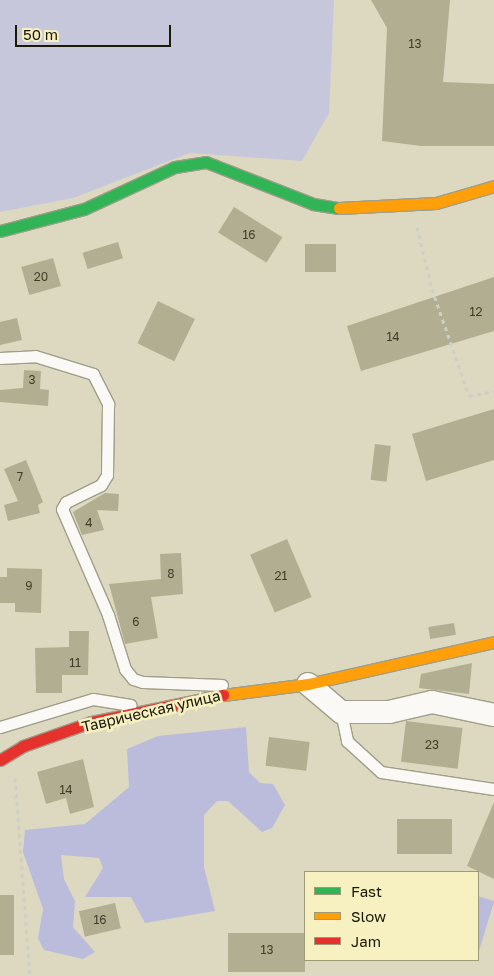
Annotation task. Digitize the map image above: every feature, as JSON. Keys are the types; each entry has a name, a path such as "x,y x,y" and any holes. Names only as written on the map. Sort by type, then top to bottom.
{"street":[{"path":"0,231 84,209 175,166 206,162 313,204 351,210 411,207 494,186"},
{"name":"Таврическая улица","path":"0,760 91,722 253,689 308,684 494,642"},
{"path":"308,684 341,712 380,713 432,702 494,715"}],"lane":[{"path":"0,358 35,356 94,374 108,404 107,475 101,485 66,502 62,509 129,674 144,682 253,689"},
{"path":"0,726 93,699 157,708"},
{"path":"341,712 347,741 381,772 494,789"}],"path":[{"path":"411,207 432,289 469,396 494,391"},
{"path":"11,754 21,814 30,976"}],"shaded area":[{"path":"0,0 334,0 329,113 302,161 190,153 73,198 0,212"},
{"path":"246,727 249,772 260,783 273,784 285,805 272,828 262,832 228,801 217,801 204,815 204,867 215,911 145,923 131,897 85,897 103,868 99,858 61,855 64,879 75,901 73,927 95,952 83,959 44,950 38,938 43,909 23,852 25,830 85,824 129,787 127,749 158,736"},
{"path":"479,896 494,902 479,951"}],"building":[{"path":"371,0 450,0 443,82 494,84 494,146 421,146 382,141 387,28"},
{"path":"234,207 282,237 266,263 218,232"},
{"path":"118,242 123,258 88,269 83,253"},
{"path":"305,244 336,244 336,272 305,272"},
{"path":"53,258 61,286 29,295 21,267"},
{"path":"494,277 494,331 361,371 347,326"},
{"path":"158,301 195,319 174,361 137,343"},
{"path":"17,318 22,340 0,345 0,322"},
{"path":"24,370 41,371 40,389 49,390 48,406 0,402 0,390 23,388"},
{"path":"494,409 494,460 426,481 412,434"},
{"path":"375,444 391,446 386,482 371,480"},
{"path":"26,460 43,502 38,505 40,513 8,521 4,505 18,501 4,469"},
{"path":"105,493 119,494 118,511 97,510 104,530 82,535 73,512"},
{"path":"287,539 312,597 275,613 250,555"},
{"path":"181,553 183,594 151,597 158,638 125,644 109,584 161,579 160,554"},
{"path":"7,568 42,569 41,613 15,612 15,603 0,603 0,577 7,577"},
{"path":"454,623 456,635 430,639 428,627"},
{"path":"69,631 89,631 88,675 62,675 62,693 36,693 35,648 69,647"},
{"path":"472,663 469,694 419,688 421,674"},
{"path":"406,721 463,728 458,769 401,762"},
{"path":"269,737 310,742 306,771 265,766"},
{"path":"83,759 94,807 70,814 66,798 46,804 37,772"},
{"path":"494,802 494,879 467,866"},
{"path":"397,819 452,819 452,854 397,854"},
{"path":"0,895 14,895 14,955 0,955"},
{"path":"115,903 121,928 85,937 79,911"},
{"path":"228,933 304,933 305,972 228,972"}],"traffic: fast":[{"path":"0,231 84,209 175,167 206,162 313,204 339,208"}],"traffic: slow":[{"path":"339,208 436,203 494,186"},
{"path":"223,695 308,684 494,642"}],"traffic: jam":[{"path":"0,760 23,746 91,722 223,695"}]}
